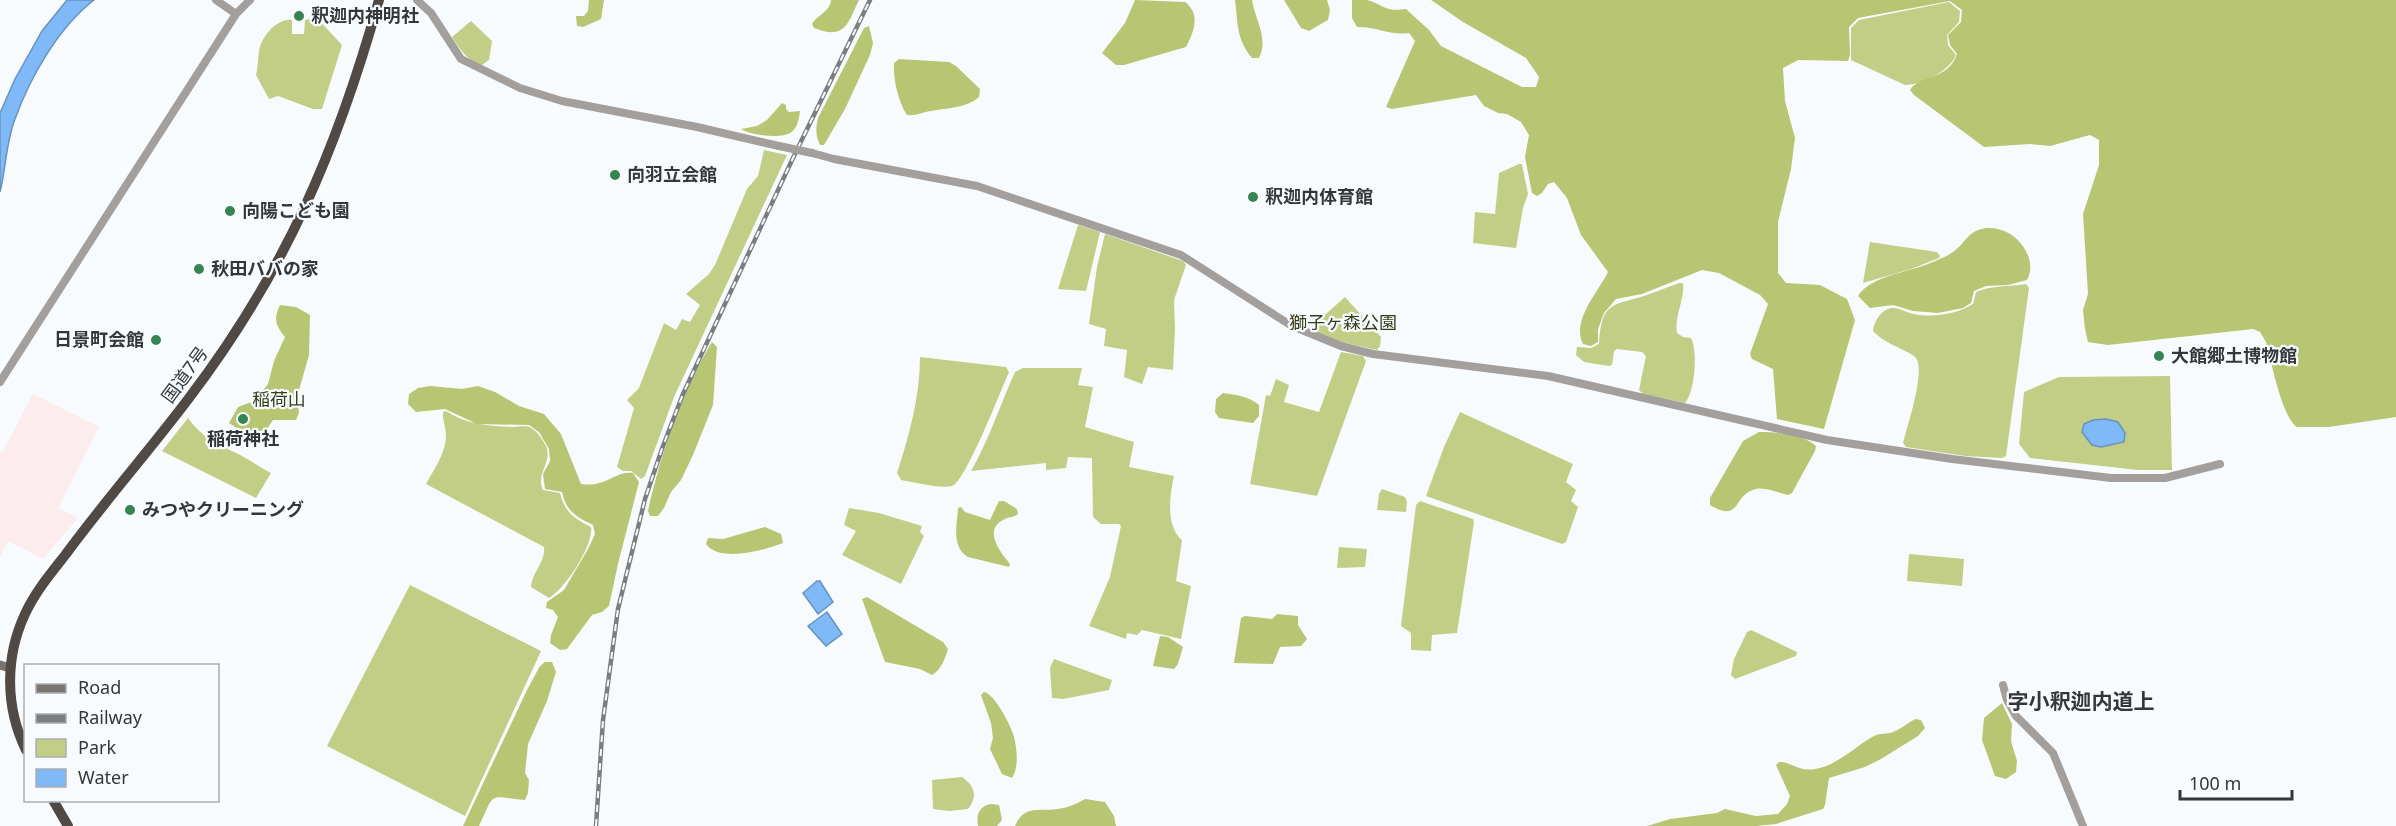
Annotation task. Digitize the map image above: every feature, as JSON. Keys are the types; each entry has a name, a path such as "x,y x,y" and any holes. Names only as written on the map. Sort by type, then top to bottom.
{"highway":[{"name":"国道7号","path":"24,746 16,728 5,666 24,616 32,601 80,535 189,399 242,323 289,243 309,202 340,125 380,0"},
{"path":"54,802 68,826"}],"street":[{"path":"216,0 236,14"},
{"path":"0,382 236,14 250,0"},
{"path":"417,0 430,13 461,59 520,88 562,101 698,127 834,159 977,186 1181,255 1292,326 1341,346 1373,354 1548,376 1827,440 1952,459 2111,478 2172,477 2220,464"},
{"path":"2003,685 2007,700 2016,716 2053,753 2083,826"}],"shaded area":[{"path":"33,394 99,427 58,508 78,518 43,559 8,541 0,556 0,453"}],"green space":[{"path":"589,0 604,0 601,19 583,27 577,26 576,16 584,16 588,11"},
{"path":"831,0 859,0 844,28 832,32 814,28 812,24 826,10"},
{"path":"1135,0 1185,2 1193,12 1194,18 1193,29 1186,47 1124,65 1116,65 1102,53 1125,23"},
{"path":"1235,0 1252,0 1263,43 1259,58 1252,58 1243,44"},
{"path":"1284,0 1327,0 1330,10 1328,20 1309,31 1301,28"},
{"path":"1352,0 1367,0 1393,10 1406,9 1429,30 1441,46 1522,87 1536,87 1539,77 1526,58 1463,22 1431,0 2396,0 2396,417 2329,427 2297,427 2292,422 2282,401 2266,342 2260,332 2253,329 2108,345 2088,342 2083,310 2088,294 2083,214 2099,165 2099,140 2090,135 2050,146 2030,144 1984,147 1914,95 1910,90 1915,85 1947,69 1957,54 1950,45 1948,35 1961,22 1962,10 1950,1 1858,18 1849,27 1850,55 1848,61 1798,60 1783,68 1785,101 1795,138 1791,169 1778,222 1778,273 1786,283 1820,285 1847,299 1855,320 1824,429 1777,419 1773,369 1752,359 1750,354 1768,304 1760,295 1719,273 1702,270 1642,294 1616,299 1604,313 1598,329 1598,342 1591,346 1583,344 1580,326 1583,316 1608,272 1581,235 1567,198 1554,182 1548,184 1537,196 1532,193 1525,157 1529,135 1521,122 1484,106 1476,95 1392,109 1386,107 1415,41 1409,33 1357,27 1352,18"},
{"path":"1949,2 1960,11 1959,22 1947,35 1948,45 1956,55 1942,72 1920,83 1905,85 1851,60 1851,28 1859,20"},
{"path":"316,17 342,45 322,109 313,109 278,96 269,99 256,75 263,40 275,25 286,20 292,20 292,34 304,34 305,20"},
{"path":"471,21 492,41 489,60 482,65 468,58 452,37"},
{"path":"869,26 873,43 870,55 845,109 824,145 820,145 816,132 818,118 864,28"},
{"path":"899,59 949,62 980,89 979,97 963,105 907,115 895,83 894,63"},
{"path":"782,103 786,105 789,112 800,111 797,124 790,133 765,136 741,129 757,126 767,120"},
{"path":"764,150 787,155 674,397 645,476 641,479 631,471 623,471 617,467 634,408 627,400 639,388 664,323 676,330 682,319 690,322 700,305 686,294 709,274 715,265 747,189 758,176"},
{"path":"1522,164 1528,194 1523,208 1516,248 1473,243 1475,212 1495,214 1499,173"},
{"path":"1078,225 1100,232 1086,291 1058,289"},
{"path":"1986,228 2008,233 2020,243 2029,257 2030,273 2027,280 2008,285 1986,286 1974,291 1971,303 1963,308 1938,313 1913,311 1893,305 1870,308 1858,296 1864,289 1881,279 1924,266 1949,255 1971,234"},
{"path":"1105,234 1183,261 1186,265 1174,300 1173,370 1148,367 1142,384 1124,377 1127,350 1104,346 1106,329 1089,324 1097,267"},
{"path":"1870,242 1937,252 1940,256 1911,269 1863,283"},
{"path":"1683,283 1683,289 1676,327 1677,333 1691,338 1695,361 1691,390 1685,403 1643,394 1639,390 1646,356 1642,352 1617,349 1614,351 1612,365 1609,366 1584,362 1576,355 1577,347 1591,348 1599,344 1603,321 1610,308"},
{"path":"2026,284 2029,288 2006,456 2002,458 1965,456 1906,447 1903,443 1918,383 1918,362 1914,356 1887,342 1873,331 1879,316 1892,308 1921,315 1952,313 1973,304 1976,292 1994,287"},
{"name":"獅子ヶ森公園","path":"1345,297 1381,337 1377,350 1329,339 1309,329"},
{"name":"稲荷山","path":"280,305 296,307 310,315 309,355 297,397 299,413 296,420 273,420 261,438 252,438 229,423 238,407 254,401 268,384 274,361 285,337 276,322"},
{"path":"712,342 717,347 713,405 681,480 671,492 658,516 650,516 648,511 653,490 673,424 691,381"},
{"path":"1341,352 1363,356 1366,361 1317,496 1250,484 1266,395 1270,396 1276,379 1289,385 1284,402 1319,412"},
{"path":"920,357 1006,367 1009,372 974,453 958,481 952,486 934,486 901,480 897,473 913,416"},
{"path":"1023,368 1082,368 1078,385 1093,387 1085,427 1134,442 1129,467 1174,476 1170,500 1171,518 1173,527 1182,540 1176,581 1191,586 1181,639 1142,630 1137,635 1127,633 1126,639 1089,626 1110,577 1121,526 1101,524 1093,517 1092,458 1068,457 1066,468 1046,470 1046,463 971,471 989,435 1015,372"},
{"path":"2170,376 2172,470 2138,470 2030,458 2019,444 2024,392 2059,377"},
{"path":"430,386 462,389 478,386 495,392 519,406 544,414 561,434 581,484 597,484 627,473 633,473 639,482 609,606 602,612 592,615 567,649 560,650 550,643 558,617 553,610 546,608 547,602 564,590 595,534 593,525 573,513 566,504 562,492 545,489 543,474 550,461 549,449 539,432 529,425 477,424 445,409 416,412 408,404 409,394 418,388"},
{"path":"1223,393 1242,396 1255,402 1259,405 1259,416 1253,423 1219,418 1215,412 1216,399"},
{"path":"446,411 479,424 527,427 538,434 548,452 541,479 543,490 560,493 571,514 591,527 588,544 577,566 563,586 549,598 531,587 543,557 544,547 426,484 444,448 446,435 443,412"},
{"path":"1460,412 1573,464 1566,482 1576,490 1571,501 1578,507 1566,542 1562,544 1426,496"},
{"path":"188,418 200,432 212,441 271,473 256,498 162,451"},
{"path":"1759,432 1797,436 1816,446 1792,493 1788,495 1768,489 1756,489 1743,496 1732,510 1720,510 1710,505 1710,498 1743,441"},
{"path":"1382,489 1405,497 1406,512 1377,510"},
{"path":"999,501 1004,501 1017,509 1018,514 998,523 994,534 998,547 1010,564 1009,567 968,557 959,548 957,542 958,508 961,507 965,512 990,520"},
{"path":"1420,501 1473,519 1474,522 1457,633 1432,635 1431,651 1411,650 1411,633 1401,626 1416,505"},
{"path":"849,508 879,513 922,526 920,532 924,536 901,584 842,555 856,531 844,525"},
{"path":"765,527 781,534 783,543 766,549 732,554 712,550 706,544 708,538 723,539"},
{"path":"1339,547 1367,549 1365,567 1337,568"},
{"path":"1909,554 1964,559 1962,586 1907,581"},
{"path":"410,585 541,651 465,816 327,746"},
{"path":"867,597 943,642 948,649 942,664 935,673 932,675 920,669 885,662 862,599"},
{"path":"1277,614 1298,616 1298,625 1307,639 1301,646 1280,647 1273,664 1234,663 1241,618 1245,616 1272,619"},
{"path":"1751,630 1797,652 1796,656 1735,679 1731,675 1734,659 1747,632"},
{"path":"1160,636 1168,637 1183,647 1178,664 1174,669 1153,666"},
{"path":"1054,659 1112,680 1109,690 1063,699 1052,698 1050,668"},
{"path":"545,662 552,662 556,672 547,701 528,744 525,773 529,780 525,800 494,798 479,826 463,826 527,690 540,666"},
{"path":"984,692 993,698 1013,732 1017,758 1012,778 1002,774 990,749 993,738 991,723 981,695"},
{"path":"2002,703 2012,724 2011,741 2017,761 2016,772 2006,779 1995,776 1982,740 1984,718"},
{"path":"1915,719 1921,720 1925,728 1918,736 1865,767 1829,778 1823,809 1776,824 1756,826 1647,826 1670,819 1717,813 1725,809 1756,816 1778,814 1787,804 1790,796 1776,765 1779,762 1809,770 1823,767 1838,760 1872,737 1893,732"},
{"path":"962,777 970,784 974,792 968,809 949,811 933,809 932,780"},
{"path":"1085,799 1105,802 1114,816 1116,826 1015,826 1023,814 1033,810 1064,808"},
{"path":"991,804 999,805 1002,820 997,826 978,826 979,812"}],"water":[{"path":"67,0 94,0 81,11 58,38 29,86 12,128 0,192 0,113 15,79 42,31"},
{"path":"2106,419 2118,422 2125,433 2124,442 2101,447 2092,445 2082,432 2084,424 2093,420"},
{"path":"820,581 833,602 818,614 803,593"},
{"path":"827,612 842,634 826,646 808,626"}],"railway":[{"path":"596,826 603,720 618,609 645,499 683,394 793,158 870,0"}],"place":[{"name":"釈迦内神明社","path":"299,16"},
{"name":"向羽立会館","path":"615,175"},
{"name":"釈迦内体育館","path":"1253,197"},
{"name":"向陽こども園","path":"230,211"},
{"name":"秋田ババの家","path":"199,269"},
{"name":"日景町会館","path":"156,340"},
{"name":"大館郷土博物館","path":"2159,356"},
{"name":"稲荷神社","path":"243,419"},
{"name":"みつやクリーニング","path":"130,510"}],"district":[{"name":"字小釈迦内道上","path":"2081,702"}]}
